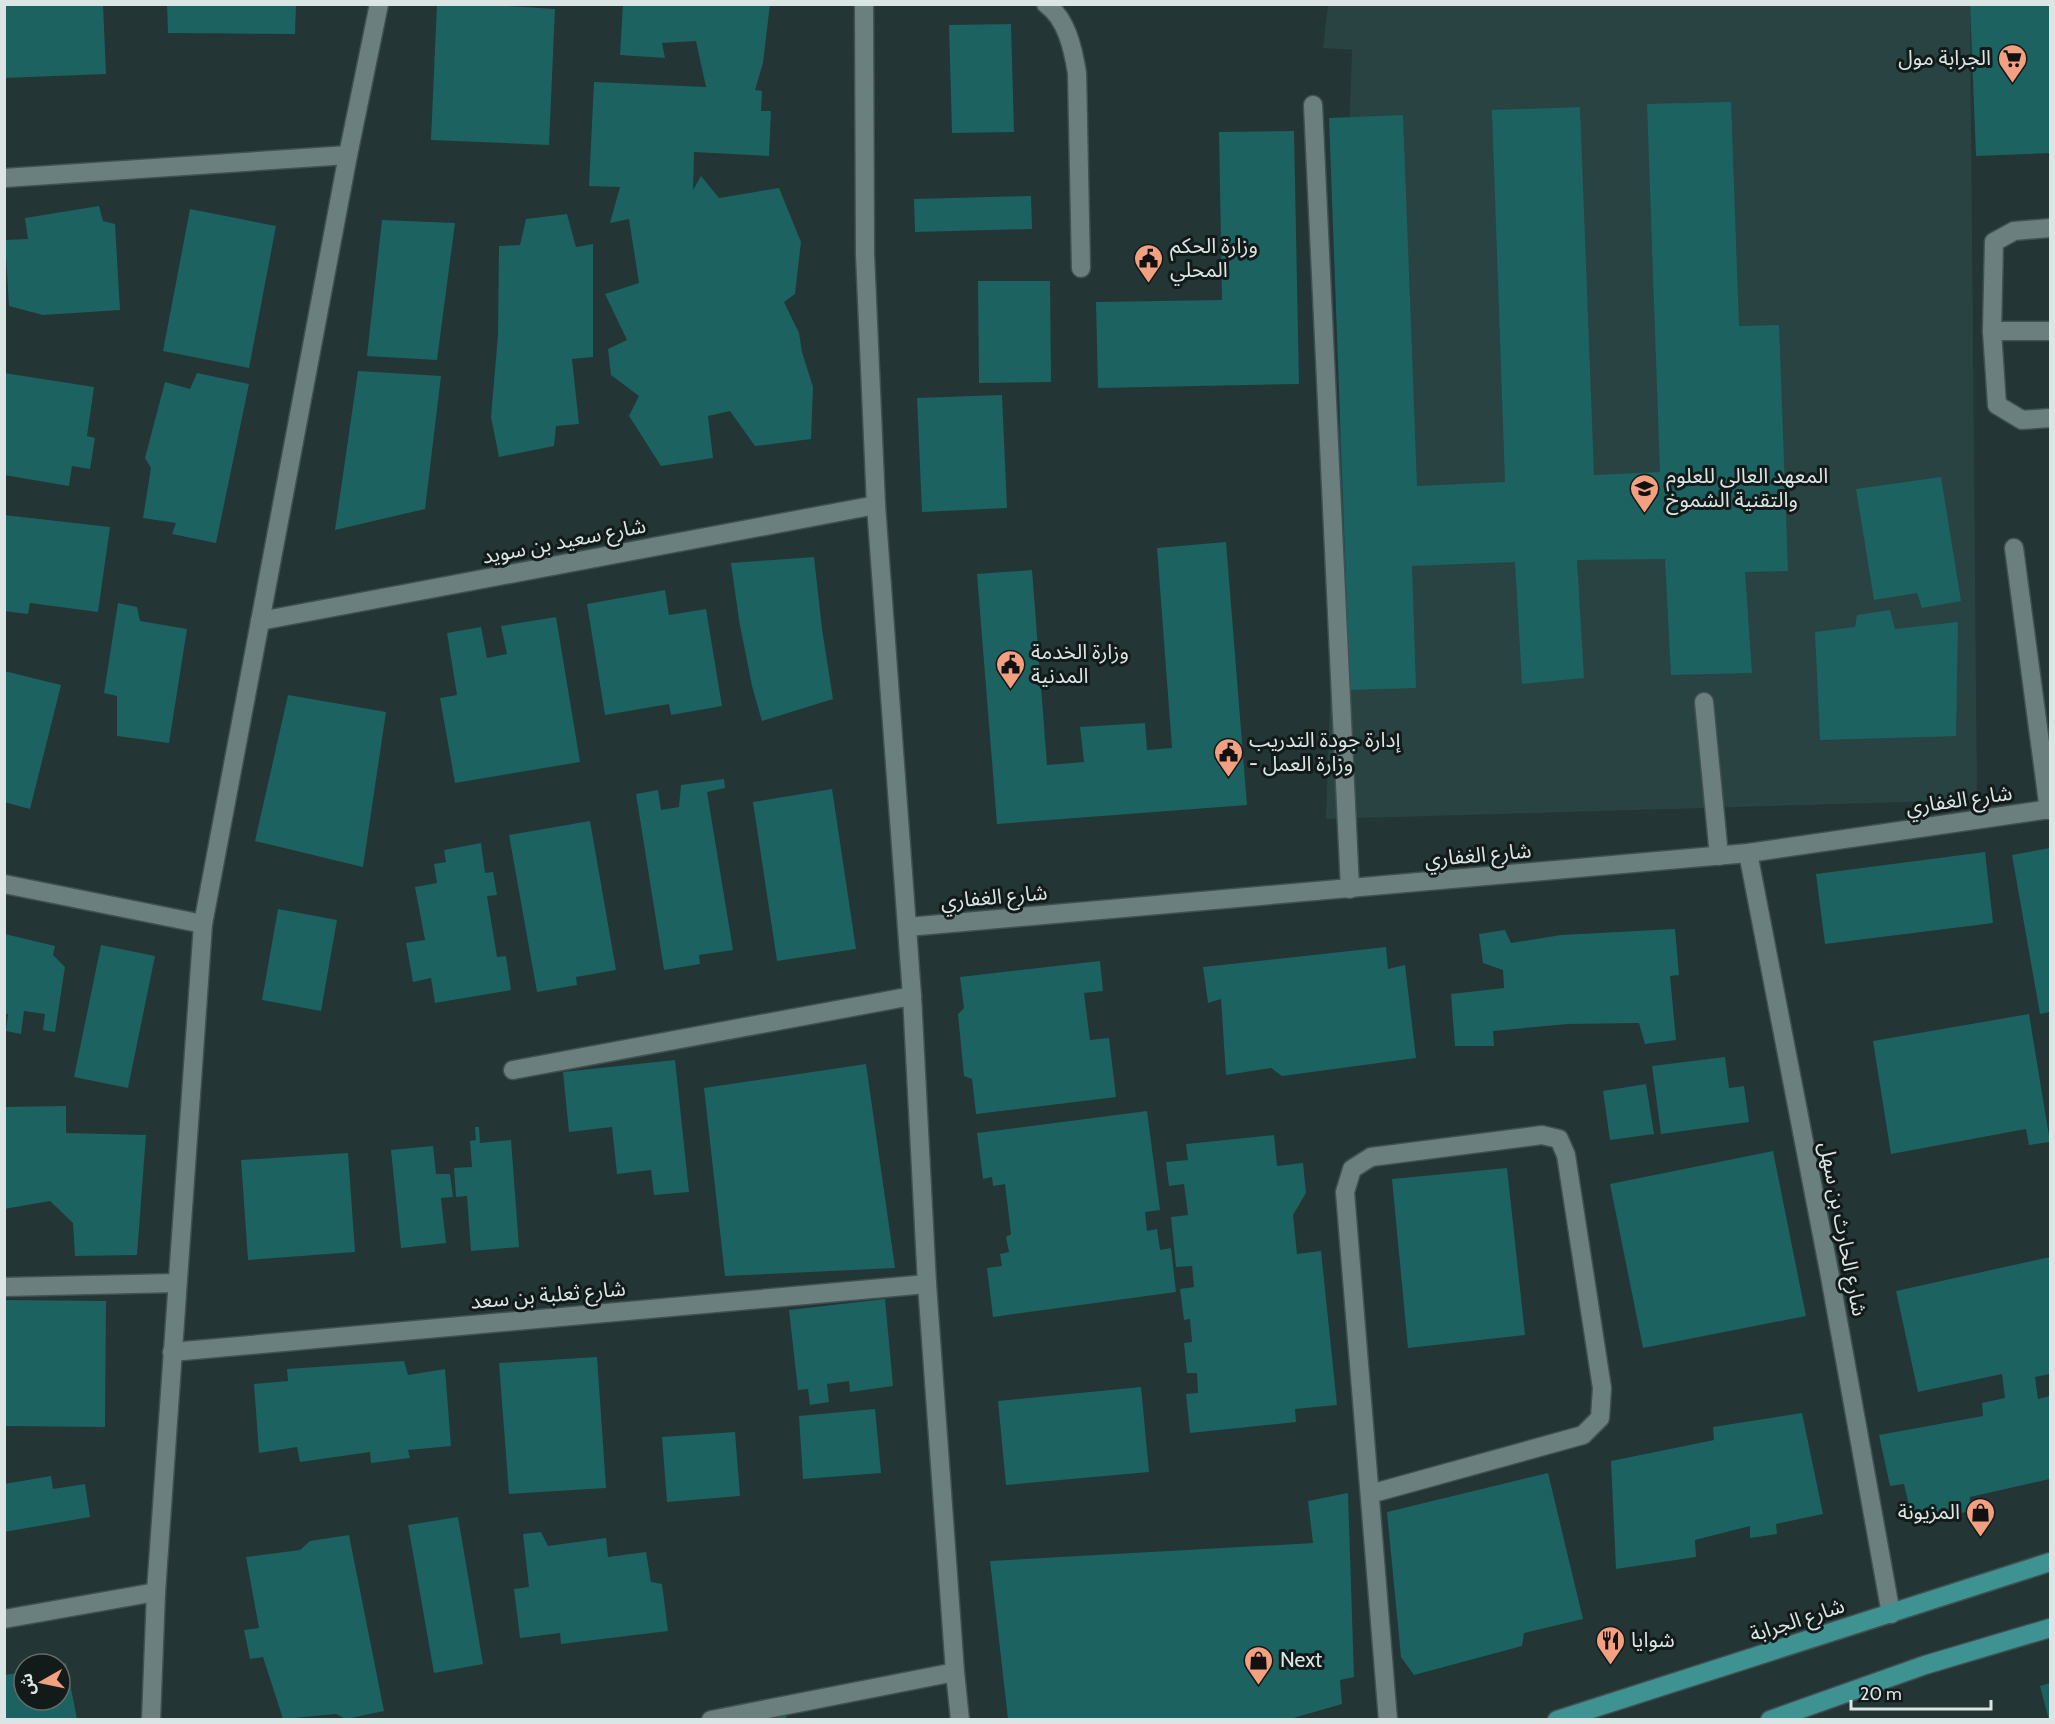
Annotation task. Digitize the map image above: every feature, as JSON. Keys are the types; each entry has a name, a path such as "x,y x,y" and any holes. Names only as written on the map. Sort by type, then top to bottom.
{"main road":[{"name":"شارع الجرابة","path":"1557,1719 2050,1562"},
{"path":"1770,1719 1803,1714 1925,1665 2050,1628"}],"street":[{"path":"151,1719 156,1592 202,924 348,155 379,4"},
{"path":"864,4 865,254 876,505 912,996 927,1284 960,1719"},
{"path":"1046,4 1057,15 1064,27 1073,51 1077,73 1081,268"},
{"path":"1313,105 1350,889"},
{"path":"4,178 348,155"},
{"path":"2050,228 2014,231 1994,242 1992,331 1997,405 2022,420 2050,418"},
{"path":"1992,331 2050,331"},
{"name":"شارع سعيد بن سويد","path":"260,621 876,505"},
{"path":"2013,548 2050,809"},
{"path":"1704,702 1719,856"},
{"name":"شارع الغفاري","path":"907,927 1719,856 2050,809"},
{"name":"شارع الحارث بن سهل","path":"1748,853 1891,1614"},
{"path":"4,884 202,924"},
{"path":"513,1070 912,996"},
{"path":"1370,1494 1583,1435 1600,1418 1602,1388 1566,1155 1559,1139 1542,1135 1371,1157 1352,1169 1345,1192 1388,1719"},
{"path":"4,1287 176,1283"},
{"name":"شارع ثعلبة بن سعد","path":"172,1352 927,1284"},
{"path":"4,1619 156,1592"},
{"path":"711,1719 955,1672"}],"shaded area":[{"path":"1328,5 1970,5 1977,800 1326,819 1352,50 1323,48"}],"building":[{"path":"4,4 103,4 106,74 4,78"},
{"path":"167,4 296,4 295,34 168,33"},
{"path":"437,4 555,9 549,145 431,140"},
{"path":"623,4 770,4 763,63 755,90 762,91 761,111 771,111 769,156 694,152 693,190 701,176 719,198 779,188 801,242 795,294 784,302 799,333 802,352 813,387 811,439 755,446 730,411 708,416 713,458 661,466 629,416 639,396 611,375 608,349 627,340 605,294 639,283 629,219 610,223 620,187 589,186 594,82 706,87 696,41 662,43 665,58 620,55"},
{"name":"الجرابة مول","path":"1970,4 2050,4 2050,153 1976,156"},
{"path":"1011,24 1014,132 952,133 949,25"},
{"path":"1731,102 1739,326 1779,325 1788,571 1745,572 1752,673 1671,675 1665,559 1577,560 1584,678 1522,684 1515,562 1412,566 1416,688 1350,690 1329,118 1403,115 1417,486 1505,482 1492,110 1580,107 1594,475 1660,472 1647,104"},
{"path":"1294,131 1299,384 1098,388 1096,302 1222,300 1219,132"},
{"path":"1031,196 1032,229 915,232 914,199"},
{"path":"99,206 103,221 115,224 120,310 43,315 9,306 5,240 28,239 25,218"},
{"path":"190,209 276,226 249,368 163,351"},
{"path":"567,214 576,247 593,244 593,357 572,359 579,424 556,426 554,446 499,457 491,417 498,335 499,246 520,245 526,219"},
{"path":"382,220 455,223 437,360 367,356"},
{"path":"978,281 1050,281 1051,382 979,383"},
{"path":"358,371 441,376 425,509 335,530"},
{"path":"4,373 94,387 87,436 95,438 90,469 72,466 69,486 4,475"},
{"path":"197,373 249,384 216,543 172,534 176,523 143,518 151,468 145,458 165,382 190,389"},
{"path":"1002,395 1007,508 922,512 917,398"},
{"path":"1941,477 1961,601 1922,608 1917,593 1874,600 1856,489"},
{"path":"4,515 110,527 98,612 30,603 28,614 4,611"},
{"path":"1226,542 1247,805 997,824 977,574 1032,570 1047,765 1084,762 1080,727 1145,723 1147,750 1172,748 1157,548"},
{"path":"814,557 833,699 762,721 752,686 739,620 731,563"},
{"path":"665,590 669,615 706,609 722,706 671,715 669,704 605,715 587,604"},
{"path":"118,603 137,607 140,621 187,629 169,743 117,736 117,696 104,693"},
{"path":"1890,610 1895,629 1958,622 1956,736 1820,740 1815,632 1855,627 1857,615"},
{"path":"556,617 580,762 455,783 440,698 457,695 447,633 481,627 487,658 507,654 501,626"},
{"path":"4,671 61,685 30,809 4,802"},
{"path":"288,695 386,712 363,867 255,841"},
{"path":"724,779 725,788 707,792 733,950 699,955 700,964 664,970 636,794 658,790 661,810 679,807 681,785"},
{"path":"832,789 856,949 777,961 753,802"},
{"path":"590,821 616,970 576,977 577,985 537,992 509,835"},
{"path":"481,843 485,873 493,872 497,895 487,896 497,957 506,956 511,990 435,1003 431,978 413,982 406,943 425,940 415,887 437,883 434,864 446,862 444,850"},
{"path":"2050,848 2050,1012 2040,1014 2012,855"},
{"path":"1985,852 1993,923 1825,944 1816,874"},
{"path":"278,909 337,920 321,1011 262,1000"},
{"path":"1675,929 1679,975 1670,976 1676,1040 1645,1044 1639,1023 1568,1024 1493,1031 1494,1046 1455,1046 1451,994 1504,988 1503,970 1483,963 1479,934 1505,930 1511,943 1561,935"},
{"path":"5,934 55,946 53,955 65,967 55,1032 43,1030 45,1014 24,1011 21,1034 6,1031 8,1014 5,1014"},
{"path":"101,945 155,956 128,1088 74,1077"},
{"path":"1386,947 1388,969 1405,965 1416,1058 1282,1076 1271,1068 1226,1075 1221,999 1208,1003 1203,967"},
{"path":"1100,961 1103,991 1084,993 1090,1040 1109,1038 1116,1097 976,1114 972,1079 964,1076 958,1014 964,1008 960,977"},
{"path":"2029,1014 2050,1142 2029,1145 2026,1129 1891,1154 1873,1041"},
{"path":"1725,1057 1729,1088 1744,1086 1749,1122 1661,1134 1652,1066"},
{"path":"675,1060 689,1192 654,1195 651,1170 617,1174 612,1127 569,1132 563,1072"},
{"path":"866,1064 895,1268 725,1276 704,1088"},
{"path":"1646,1084 1654,1134 1610,1140 1603,1091"},
{"path":"66,1106 66,1133 146,1135 137,1255 75,1256 73,1223 50,1201 4,1209 4,1107"},
{"path":"1147,1111 1160,1210 1145,1212 1147,1231 1157,1229 1160,1250 1171,1248 1176,1292 993,1317 987,1268 1002,1266 1000,1254 1009,1252 1006,1237 1011,1234 1005,1184 993,1186 992,1177 983,1179 977,1133"},
{"path":"475,1127 479,1127 480,1143 511,1140 519,1247 471,1251 467,1196 456,1197 454,1168 472,1167 470,1141 476,1140"},
{"path":"1274,1135 1277,1166 1303,1163 1306,1193 1293,1215 1297,1254 1321,1251 1337,1405 1295,1409 1296,1422 1190,1433 1186,1394 1198,1393 1197,1373 1187,1373 1184,1343 1192,1342 1190,1319 1184,1320 1180,1289 1194,1287 1192,1266 1176,1267 1171,1217 1188,1215 1184,1184 1169,1186 1166,1162 1188,1160 1186,1144"},
{"path":"433,1146 436,1174 450,1174 453,1197 441,1198 446,1243 401,1248 391,1150"},
{"path":"1773,1151 1806,1316 1643,1348 1610,1184"},
{"path":"348,1153 355,1252 248,1260 241,1160"},
{"path":"1507,1168 1525,1335 1408,1348 1392,1179"},
{"path":"2050,1257 2050,1374 2035,1377 2038,1399 2050,1396 2050,1479 1970,1497 1969,1511 1914,1526 1904,1484 1890,1486 1879,1435 1983,1416 1982,1403 2005,1398 2002,1374 1918,1392 1896,1291"},
{"path":"885,1299 893,1386 850,1392 849,1381 827,1384 829,1402 810,1405 808,1389 798,1390 789,1310"},
{"path":"4,1300 106,1301 105,1427 4,1426"},
{"path":"597,1357 606,1488 509,1494 499,1363"},
{"path":"404,1361 408,1375 445,1369 451,1446 408,1450 410,1458 371,1463 370,1452 300,1462 297,1447 259,1453 254,1384 288,1381 287,1369"},
{"path":"1141,1387 1149,1472 1006,1485 998,1401"},
{"path":"875,1409 881,1473 803,1479 799,1416"},
{"path":"1802,1413 1823,1514 1776,1524 1777,1534 1750,1538 1750,1526 1695,1540 1696,1557 1616,1569 1611,1461 1714,1440 1713,1427"},
{"path":"735,1432 740,1496 667,1502 662,1437"},
{"path":"1548,1473 1583,1619 1524,1633 1522,1646 1414,1675 1401,1657 1387,1512"},
{"path":"51,1476 53,1489 85,1484 90,1517 4,1532 4,1484"},
{"path":"1348,1493 1354,1677 1340,1680 1342,1704 1290,1719 1008,1719 990,1561 1313,1543 1308,1501"},
{"path":"458,1517 483,1664 434,1673 408,1525"},
{"path":"541,1532 548,1546 606,1538 608,1557 646,1552 651,1582 662,1584 668,1631 561,1644 560,1633 520,1638 514,1589 529,1587 523,1534"},
{"path":"349,1535 384,1711 346,1719 336,1714 283,1719 263,1657 250,1659 244,1630 259,1628 246,1557 300,1550 310,1541"},
{"path":"12,1674 12,1712 72,1712 72,1694 77,1719 4,1719 4,1675"},
{"path":"2050,1683 2050,1720 2049,1720 2040,1686"},
{"path":"785,1713 787,1719 747,1719"}],"place":[{"name":"الجرابة مول","path":"2012,84"},
{"name":"وزارة الحكم المحلي","path":"1149,284"},
{"name":"المعهد العالي للعلوم والتقنية الشموخ","path":"1645,514"},
{"name":"وزارة الخدمة المدنية","path":"1010,690"},
{"name":"إدارة جودة التدريب - وزارة العمل","path":"1228,778"},
{"name":"المزيونة","path":"1981,1538"},
{"name":"شوايا","path":"1610,1666"},
{"name":"Next","path":"1259,1686"}]}
